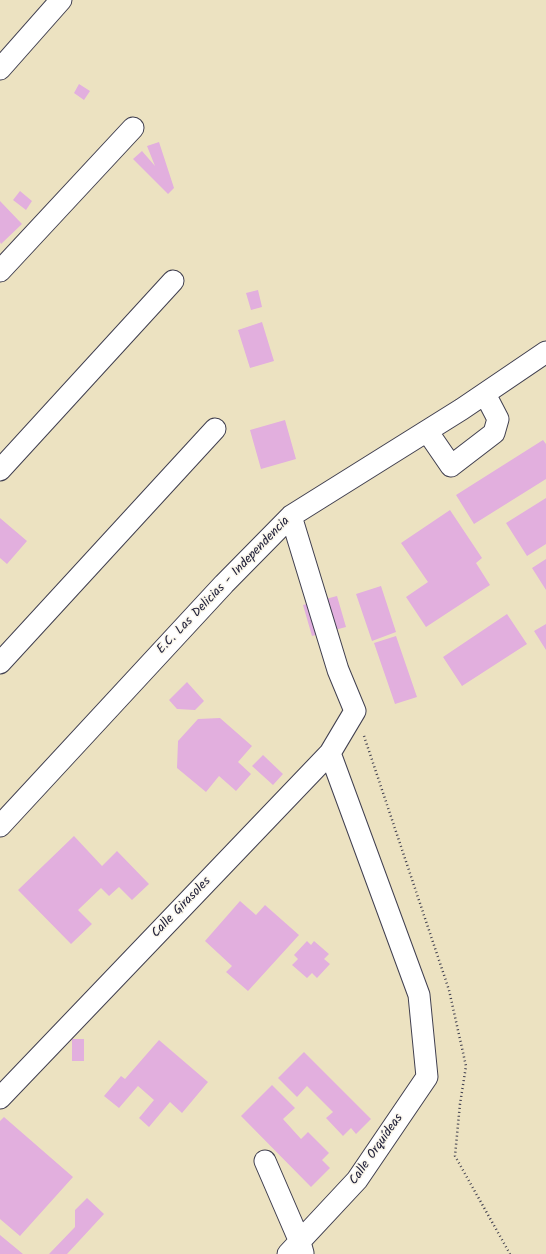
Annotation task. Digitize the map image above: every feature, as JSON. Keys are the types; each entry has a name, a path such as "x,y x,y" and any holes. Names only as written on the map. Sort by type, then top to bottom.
{"street":[{"path":"0,69 61,0"},
{"path":"0,271 132,128"},
{"path":"0,470 173,281"},
{"name":"E.C. Las Delicias - Independencia","path":"3,815 291,516 485,394 546,352"},
{"path":"427,431 451,466 494,433 498,419 485,394"},
{"path":"0,664 215,429"},
{"name":"Calle Girasoles","path":"0,1098 330,752 355,711 338,670 291,516"},
{"name":"Calle Orquídeas","path":"297,1250 357,1180 427,1077 419,995 330,752"},
{"path":"265,1161 297,1250"}],"building":[{"path":"79,84 90,91 84,100 74,93"},
{"path":"159,142 174,188 168,194 133,159 142,151 155,166 147,146"},
{"path":"20,191 32,201 26,210 13,200"},
{"path":"0,201 22,224 1,244 0,242"},
{"path":"258,290 262,307 251,310 246,293"},
{"path":"262,322 274,361 250,368 238,330"},
{"path":"285,420 296,459 261,469 250,430"},
{"path":"543,440 546,444 546,479 474,524 456,495"},
{"path":"546,498 546,544 527,556 506,523"},
{"path":"450,510 482,558 476,563 490,585 426,627 406,597 428,582 401,543"},
{"path":"0,518 27,541 7,564 0,558"},
{"path":"546,559 546,590 532,568"},
{"path":"381,586 396,632 372,641 356,594"},
{"path":"337,596 346,627 312,636 303,605"},
{"path":"507,614 527,644 462,686 443,657"},
{"path":"546,624 546,650 534,631"},
{"path":"396,636 417,697 395,704 374,643"},
{"path":"187,682 204,701 195,710 177,709 169,700"},
{"path":"220,718 252,746 238,762 251,774 236,791 219,776 206,792 177,768 178,741 198,719"},
{"path":"263,755 283,774 273,785 252,766"},
{"path":"74,836 102,866 117,851 149,884 132,900 119,887 109,896 101,888 78,910 92,924 71,944 18,890"},
{"path":"240,901 256,915 265,905 299,935 248,991 226,972 232,966 205,941"},
{"path":"307,941 311,945 314,941 329,954 324,959 330,964 317,978 312,973 307,978 292,965 298,959 294,955"},
{"path":"72,1039 84,1039 84,1061 72,1061"},
{"path":"159,1040 208,1082 182,1113 170,1102 149,1127 139,1118 154,1100 138,1086 119,1108 104,1096 121,1076 125,1079"},
{"path":"304,1052 371,1119 356,1134 351,1128 343,1136 326,1118 333,1112 307,1086 297,1097 278,1078"},
{"path":"272,1085 295,1108 283,1119 301,1139 308,1132 329,1153 322,1160 330,1168 311,1187 241,1116"},
{"path":"4,1117 73,1177 20,1236 0,1219 0,1121"},
{"path":"87,1198 104,1214 67,1254 49,1254 75,1227 75,1210"},
{"path":"0,1235 23,1254 0,1254"}]}
